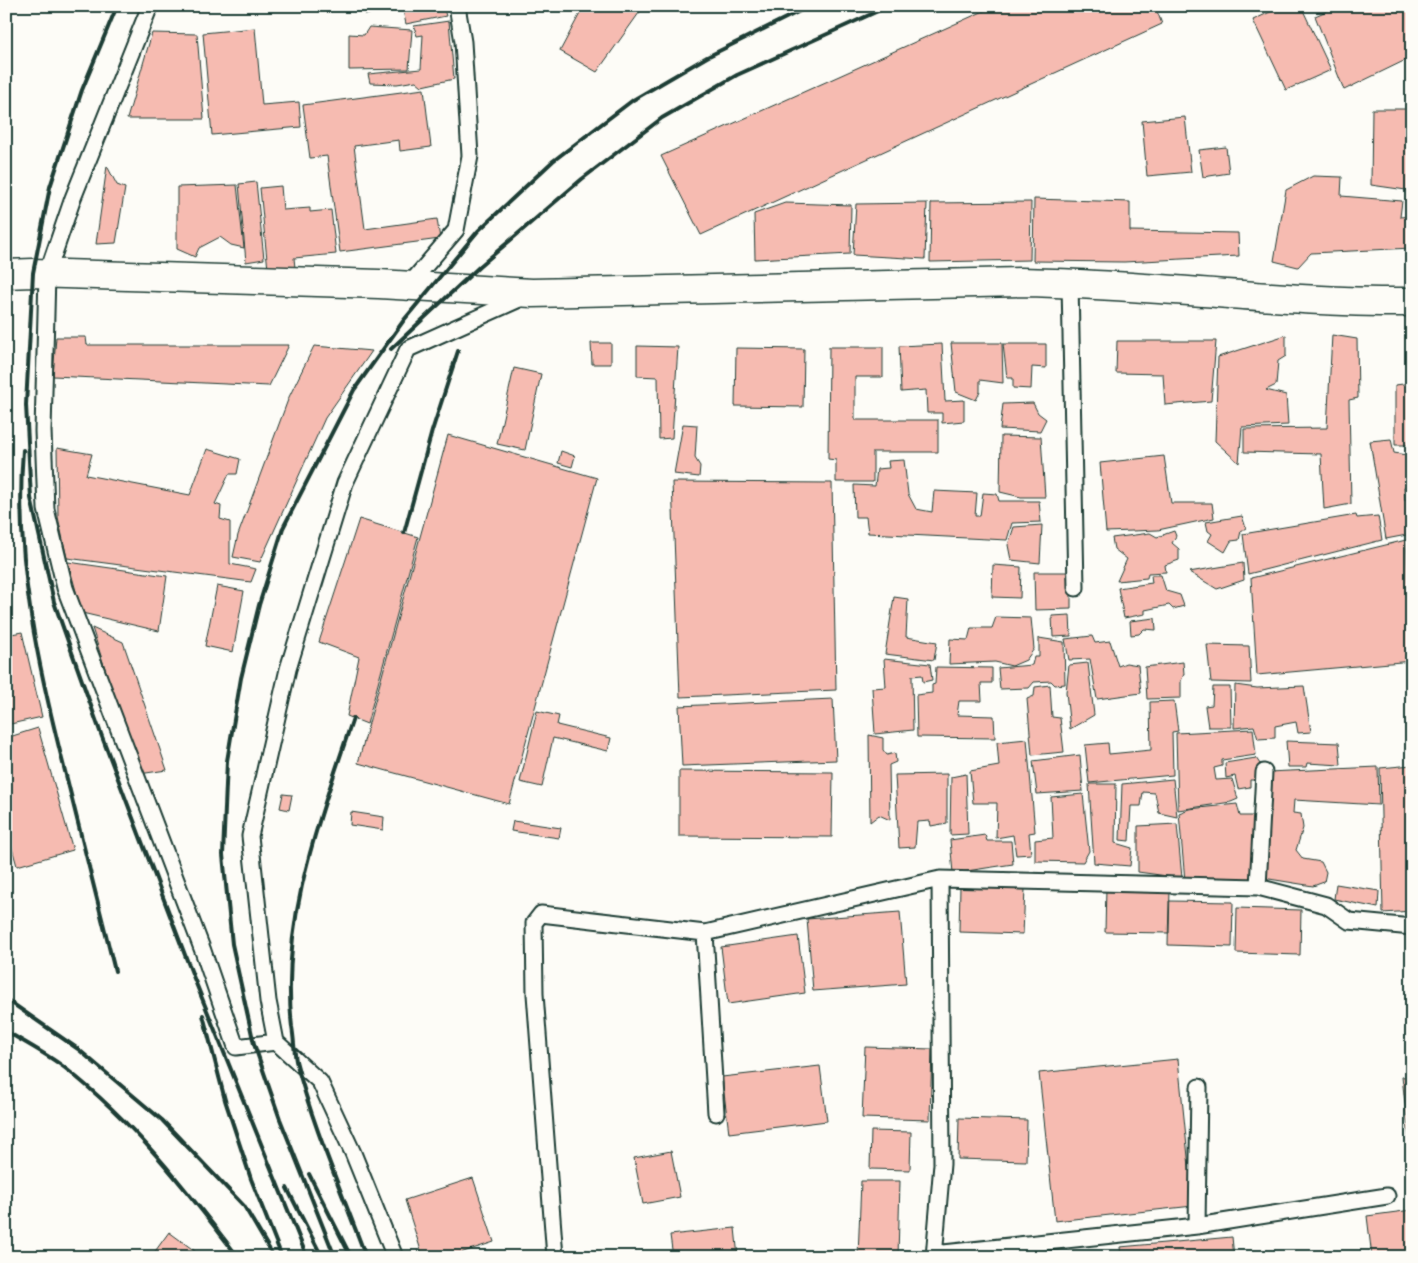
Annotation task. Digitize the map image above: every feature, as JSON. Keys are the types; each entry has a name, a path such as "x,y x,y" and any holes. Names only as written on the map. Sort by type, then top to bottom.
{"street":[{"path":"6,274 409,285 532,293 1070,282 1360,303 1412,302"}],"lane":[{"path":"150,6 73,198 47,274 43,432 46,509 64,588 203,951 236,1047 276,1042"},
{"path":"409,285 456,230 470,156 463,42 457,6"},
{"path":"1070,282 1076,588"},
{"path":"395,1257 353,1154 320,1082 276,1042 268,1001 250,836 288,669 345,483 408,350 532,293"},
{"path":"1258,887 1264,772"},
{"path":"940,879 942,1164 934,1255 1196,1226 1387,1196"},
{"path":"555,1257 535,994 534,923 541,914 705,934 940,879 1258,887 1326,905 1349,921 1412,927"},
{"path":"705,934 716,1114"},
{"path":"1196,1226 1199,1087"}],"building":[{"path":"364,6 393,6 366,15"},
{"path":"402,6 443,6 446,16 406,24"},
{"path":"584,6 644,6 597,72 560,51"},
{"path":"995,6 1155,6 1162,24 701,235 661,156"},
{"path":"1283,6 1301,6 1331,70 1286,90 1253,20"},
{"path":"1338,6 1412,6 1412,57 1344,90 1315,16"},
{"path":"449,21 454,79 422,86 416,81 397,84 370,83 368,74 421,69 423,35 417,36 414,26"},
{"path":"369,27 412,30 409,69 349,70 349,34 364,35"},
{"path":"255,28 262,105 299,102 301,127 212,135 203,33"},
{"path":"152,33 197,34 204,119 127,119"},
{"path":"424,89 431,147 400,151 399,140 354,146 365,229 437,219 440,239 340,252 327,156 310,158 303,105"},
{"path":"1372,109 1412,109 1412,189 1406,190 1371,185"},
{"path":"1185,117 1191,172 1147,176 1142,121"},
{"path":"1226,147 1229,173 1203,177 1199,150"},
{"path":"107,166 117,185 125,188 116,243 96,244"},
{"path":"1313,176 1342,177 1341,196 1402,201 1400,217 1412,216 1412,248 1311,253 1298,267 1274,261 1286,190"},
{"path":"256,182 264,259 246,262 239,184"},
{"path":"237,185 244,248 231,245 220,237 199,248 195,257 177,249 177,187"},
{"path":"281,186 283,210 310,208 310,212 331,210 336,254 294,258 295,268 268,270 260,188"},
{"path":"1034,199 1130,202 1130,231 1238,233 1239,256 1124,262 1033,261"},
{"path":"1031,202 1030,260 930,262 931,203"},
{"path":"785,203 851,205 850,254 755,259 754,214"},
{"path":"927,203 925,259 853,255 856,204"},
{"path":"1286,335 1286,356 1278,361 1276,385 1266,390 1286,395 1288,425 1242,427 1239,463 1215,441 1218,357"},
{"path":"1332,335 1357,339 1358,398 1349,400 1351,504 1324,509 1321,454 1244,452 1244,429 1327,428"},
{"path":"56,337 86,337 87,345 289,345 269,386 53,376"},
{"path":"1117,341 1216,341 1211,401 1165,405 1163,374 1116,373"},
{"path":"591,343 611,343 611,364 592,364"},
{"path":"951,343 1002,343 1003,383 980,380 980,392 976,400 956,392"},
{"path":"942,344 945,401 964,400 964,421 942,423 942,413 927,413 926,390 901,392 899,346"},
{"path":"1003,344 1046,344 1046,368 1032,367 1031,389 1013,388 1013,378 1007,378"},
{"path":"314,346 372,351 325,418 260,562 233,557 238,535 289,397"},
{"path":"637,346 678,347 672,438 659,439 658,377 637,376"},
{"path":"829,347 883,347 883,377 855,377 855,420 938,420 938,452 873,452 873,482 836,482 836,460 828,459"},
{"path":"736,348 804,349 803,407 735,406"},
{"path":"514,368 541,374 525,450 497,444"},
{"path":"1412,383 1412,445 1395,445 1395,385"},
{"path":"1033,403 1038,413 1046,419 1040,431 1000,429 1003,404"},
{"path":"683,424 697,425 695,458 700,466 699,477 674,474"},
{"path":"448,435 597,478 509,804 358,763"},
{"path":"1001,436 1041,437 1045,497 1021,497 1000,492"},
{"path":"1391,439 1394,453 1406,455 1412,464 1411,481 1404,487 1405,500 1412,499 1412,534 1386,539 1370,441"},
{"path":"57,448 92,454 86,475 190,495 207,449 240,459 237,474 229,474 215,504 221,506 220,519 230,522 230,564 256,569 251,582 67,558 58,517"},
{"path":"561,451 575,456 572,467 558,463"},
{"path":"1164,456 1171,503 1212,503 1214,518 1158,530 1106,532 1100,463"},
{"path":"904,460 908,494 916,509 932,512 934,491 977,493 975,516 980,516 983,493 997,494 999,501 1039,501 1041,522 1012,523 1007,540 868,533 866,517 855,517 854,485 875,486 877,469 889,468 888,461"},
{"path":"672,482 832,483 836,690 680,697"},
{"path":"1356,515 1357,518 1378,516 1382,540 1248,574 1243,534"},
{"path":"1242,516 1246,528 1241,531 1239,540 1231,541 1225,552 1208,541 1212,534 1208,531 1206,522"},
{"path":"359,519 418,537 367,724 347,716 359,657 319,642"},
{"path":"1042,525 1040,563 1011,560 1008,545 1014,527"},
{"path":"1174,531 1176,536 1172,543 1179,549 1179,560 1165,565 1166,572 1148,573 1147,578 1117,581 1127,559 1114,549 1112,538 1150,533 1157,537"},
{"path":"1409,538 1412,538 1412,590"},
{"path":"1406,540 1412,661 1257,675 1251,578"},
{"path":"68,562 167,576 159,631 82,613"},
{"path":"1243,563 1244,580 1217,589 1189,572"},
{"path":"993,565 1021,567 1020,598 992,597"},
{"path":"1034,572 1071,572 1071,609 1035,610"},
{"path":"1151,575 1161,575 1166,591 1180,595 1184,606 1173,609 1169,605 1145,610 1145,614 1124,618 1118,588 1152,583"},
{"path":"217,586 244,591 233,652 205,646"},
{"path":"894,597 908,599 906,637 937,642 934,660 885,654"},
{"path":"1070,615 1071,636 1053,637 1052,616"},
{"path":"996,617 1031,618 1034,649 1026,660 1012,666 995,662 949,664 950,639 968,640 971,628 992,628"},
{"path":"1155,618 1156,630 1144,629 1139,634 1131,635 1130,621"},
{"path":"92,628 123,642 167,770 139,774"},
{"path":"22,632 42,717 6,725 6,635"},
{"path":"1092,636 1095,643 1110,641 1118,666 1126,663 1138,665 1141,693 1097,699 1090,659 1069,660 1065,639"},
{"path":"1039,638 1064,642 1065,684 1055,685 1051,681 1034,682 1029,688 1000,689 998,668 1032,665 1034,657 1039,657"},
{"path":"1207,645 1249,646 1251,683 1211,682"},
{"path":"884,659 930,664 932,680 923,682 922,675 912,676 913,730 875,734 872,688 886,687"},
{"path":"1183,662 1184,674 1181,681 1181,698 1147,699 1145,667"},
{"path":"1088,663 1094,715 1070,729 1066,692 1069,665"},
{"path":"936,667 992,668 992,683 981,683 982,701 959,701 957,715 994,716 995,738 917,737 916,695 932,693 932,685 935,684"},
{"path":"1050,685 1052,717 1060,718 1064,752 1032,755 1027,699 1034,696 1035,687"},
{"path":"1235,685 1257,688 1304,686 1311,732 1298,733 1296,722 1275,726 1275,738 1258,739 1254,726 1234,728"},
{"path":"1213,687 1230,687 1231,727 1208,727 1205,706 1212,705"},
{"path":"833,699 836,760 682,766 679,706"},
{"path":"1174,701 1178,731 1172,732 1173,775 1089,783 1085,745 1108,743 1109,754 1151,750 1150,702"},
{"path":"537,711 559,716 557,725 611,738 608,751 553,738 542,787 520,782"},
{"path":"38,728 73,850 17,866 6,827 6,738"},
{"path":"1253,729 1256,755 1222,760 1222,766 1214,768 1216,780 1232,779 1238,799 1231,802 1178,810 1176,733"},
{"path":"869,735 883,738 883,750 887,755 895,753 896,762 889,765 890,820 879,815 870,822"},
{"path":"1027,739 1035,832 1029,833 1031,854 1016,855 1013,835 996,838 997,803 973,803 970,771 999,766 997,742"},
{"path":"1286,741 1339,743 1341,765 1307,763 1306,767 1288,767"},
{"path":"1080,755 1083,791 1037,794 1033,761"},
{"path":"1256,758 1262,767 1256,780 1250,780 1250,787 1238,789 1235,776 1226,778 1225,763"},
{"path":"1412,765 1412,911 1383,913 1380,768"},
{"path":"1378,767 1379,805 1294,800 1293,813 1301,814 1303,828 1296,850 1303,859 1321,862 1326,872 1324,882 1313,886 1263,878 1268,772"},
{"path":"679,771 833,772 832,837 679,836"},
{"path":"947,774 947,823 931,826 930,821 917,822 915,847 899,848 895,775"},
{"path":"966,774 968,834 950,835 951,777"},
{"path":"1173,779 1177,817 1159,813 1155,793 1143,792 1141,806 1131,806 1129,841 1120,840 1122,784"},
{"path":"1089,784 1116,784 1115,843 1132,848 1130,866 1094,863"},
{"path":"283,794 292,795 289,810 280,808"},
{"path":"1083,794 1089,851 1083,862 1035,861 1035,840 1053,838 1051,797"},
{"path":"1237,804 1240,816 1257,816 1256,883 1185,881 1179,813 1189,809"},
{"path":"351,812 384,817 383,830 350,825"},
{"path":"513,821 561,828 559,838 511,831"},
{"path":"1177,824 1182,878 1138,872 1138,826"},
{"path":"985,835 987,841 1011,841 1013,864 953,873 950,840"},
{"path":"1336,884 1379,891 1378,908 1334,899"},
{"path":"960,887 1025,889 1023,934 959,932"},
{"path":"1106,887 1170,889 1169,933 1105,932"},
{"path":"1169,901 1233,902 1232,947 1168,945"},
{"path":"1237,908 1301,910 1300,955 1236,953"},
{"path":"900,912 906,984 813,991 807,919"},
{"path":"798,936 805,993 728,1004 721,947"},
{"path":"865,1047 932,1049 930,1120 862,1118"},
{"path":"1178,1059 1193,1206 1055,1221 1039,1073"},
{"path":"820,1066 827,1121 729,1133 722,1077"},
{"path":"1412,1076 1412,1146 1410,1147 1402,1077"},
{"path":"959,1118 1027,1120 1026,1161 958,1159"},
{"path":"871,1131 911,1132 910,1170 870,1169"},
{"path":"671,1151 680,1197 643,1204 634,1158"},
{"path":"473,1178 494,1242 448,1257 423,1257 405,1200"},
{"path":"861,1181 900,1181 898,1257 858,1257"},
{"path":"1412,1210 1412,1257 1372,1257 1367,1216"},
{"path":"735,1228 738,1257 673,1257 670,1235"},
{"path":"169,1232 203,1257 151,1257"},
{"path":"1232,1237 1234,1257 1121,1257 1120,1247"}],"railway":[{"path":"117,6 82,90 50,187 33,273 26,405 31,498 54,602 101,734 193,976 307,1257"},
{"path":"335,1257 280,1119 254,1044 232,944 223,855 227,761 241,678 259,605 283,528 354,390 404,320 478,231 553,161 633,100 707,57 810,6"},
{"path":"391,349 479,267 582,179 662,118 737,75 889,6"},
{"path":"404,533 432,431 458,351"},
{"path":"23,450 22,533 31,616 38,657 115,971"},
{"path":"353,718 328,793 306,870 297,909 290,987 295,1057 303,1086 319,1135 366,1257"},
{"path":"6,999 78,1049 162,1120 244,1206 274,1257"},
{"path":"203,1015 225,1100 251,1179 282,1257"},
{"path":"6,1031 58,1063 113,1110 158,1157 238,1257"},
{"path":"309,1174 351,1257"},
{"path":"287,1188 322,1257"}]}
